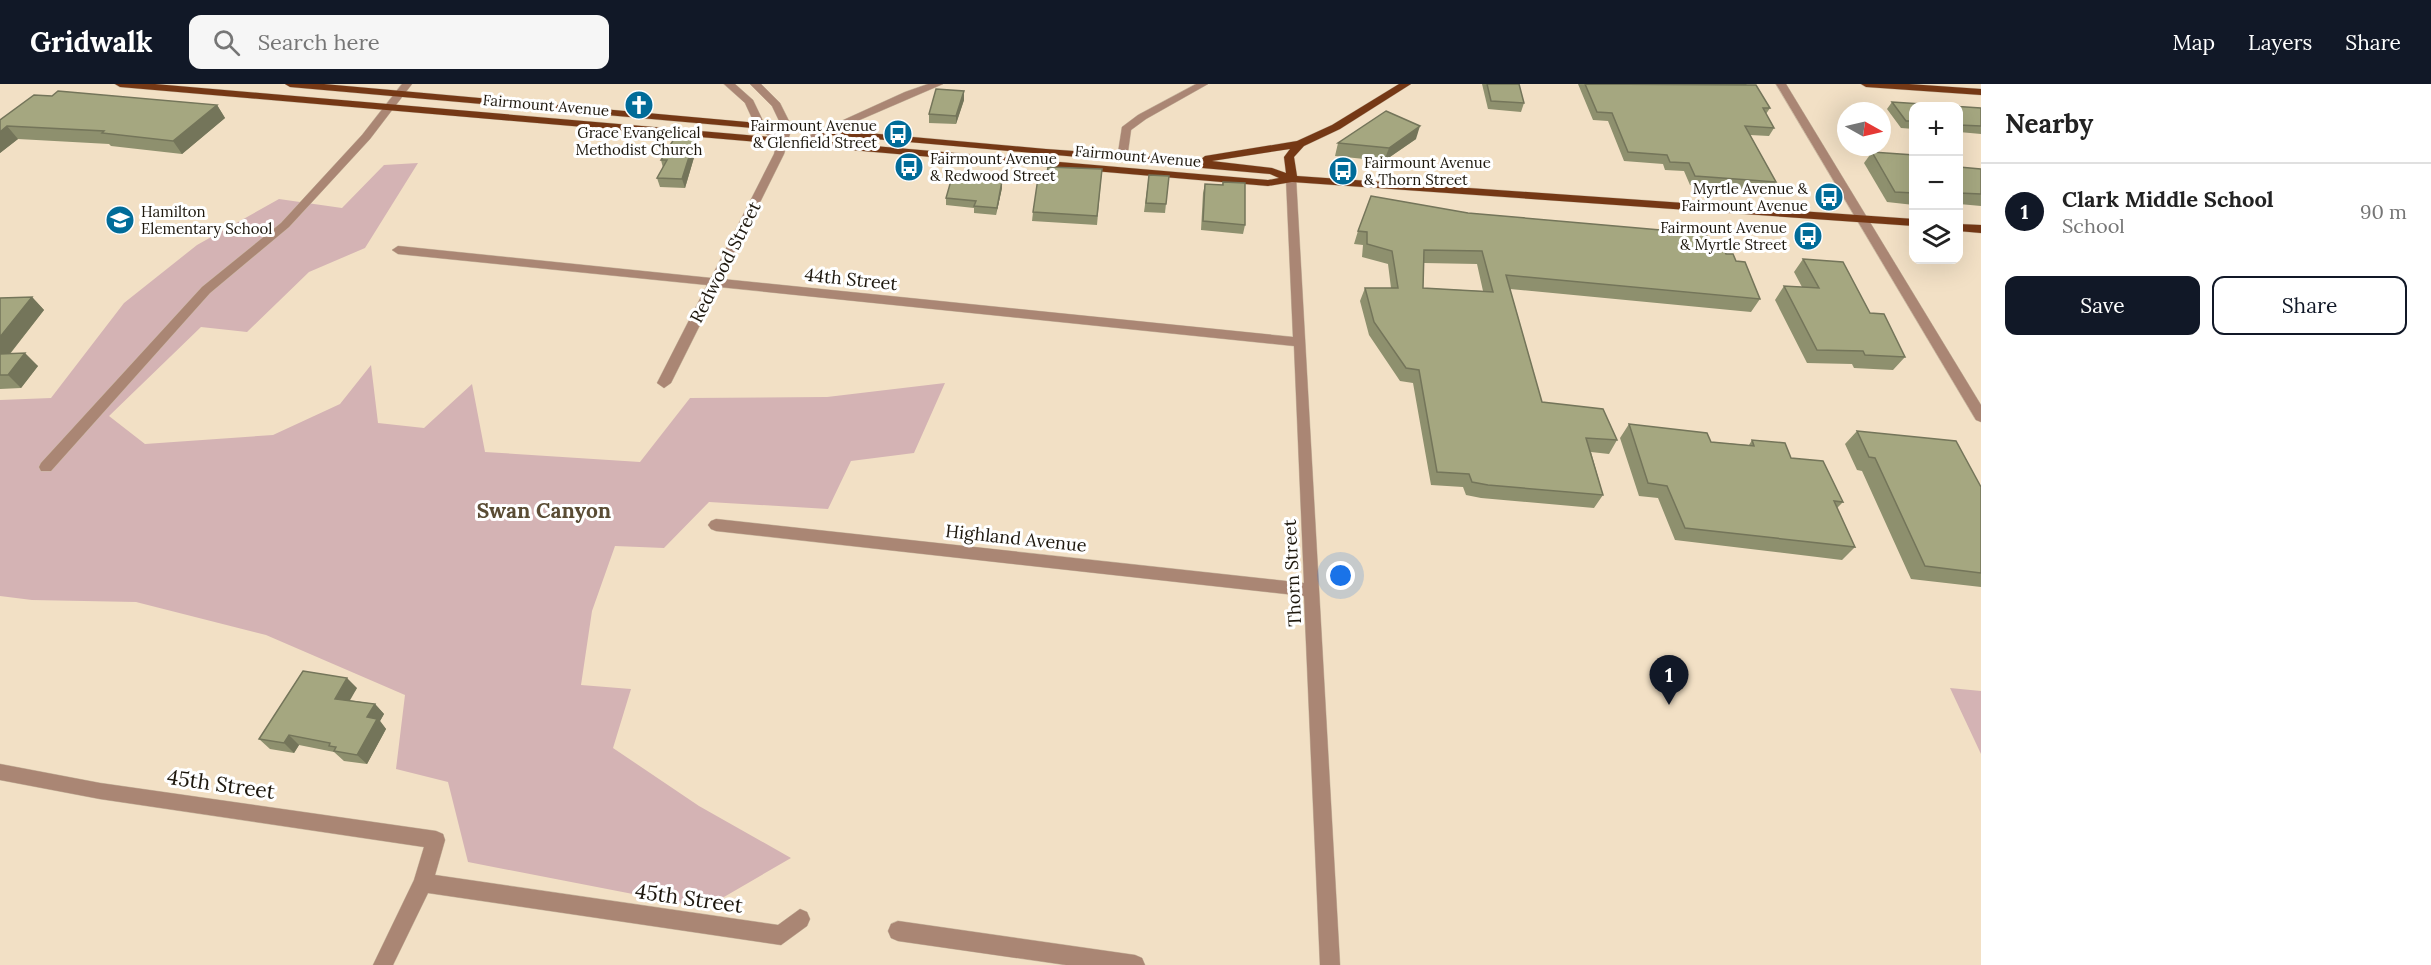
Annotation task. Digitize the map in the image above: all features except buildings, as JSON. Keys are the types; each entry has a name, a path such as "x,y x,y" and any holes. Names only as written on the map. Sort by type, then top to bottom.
{"main road":[{"name":"Fairmount Avenue","path":"120,84 1268,183 1292,179 1909,223"},
{"name":"Fairmount Avenue","path":"290,84 1122,159 1190,162 1272,171 1292,179"},
{"path":"1190,162 1300,144 1336,127 1406,84"},
{"path":"1866,84 1981,92"},
{"path":"1292,179 1289,157 1300,144"},
{"path":"1963,227 1981,229"}],"street":[{"path":"46,467 206,290 285,225 366,137 408,84"},
{"path":"729,84 749,102 760,125 782,140"},
{"path":"755,84 776,105 787,127"},
{"path":"800,142 909,94 938,84"},
{"path":"1122,159 1126,129 1142,117 1203,84"},
{"path":"1781,84 1980,412"},
{"name":"Redwood Street","path":"664,383 779,154 787,127"},
{"name":"Thorn Street","path":"1292,179 1330,965"},
{"name":"44th Street","path":"398,250 1300,342"},
{"name":"Highland Avenue","path":"716,525 1312,590"},
{"name":"45th Street","path":"0,772 100,791 436,840 423,883 781,935 800,920"},
{"path":"383,965 423,883"},
{"path":"898,931 1135,965"}],"shaded area":[{"path":"418,163 365,248 309,272 247,332 201,327 109,416 145,444 273,435 340,404 371,365 378,423 424,428 472,384 485,452 640,462 690,398 827,397 945,383 914,453 851,461 828,509 709,502 664,548 615,546 592,611 581,685 631,689 613,748 699,806 791,858 705,908 468,862 448,782 396,769 405,695 266,635 136,602 32,600 0,596 0,400 51,398 124,303 197,245 279,199 342,208 384,165"},
{"path":"1950,688 1981,691 1981,754"}],"place":[{"name":"Grace Evangelical Methodist Church","path":"639,105"},
{"name":"Fairmount Avenue & Glenfield Street","path":"898,134"},
{"name":"Fairmount Avenue & Redwood Street","path":"909,167"},
{"name":"Fairmount Avenue & Thorn Street","path":"1343,171"},
{"name":"Myrtle Avenue & Fairmount Avenue","path":"1829,197"},
{"name":"Hamilton Elementary School","path":"120,220"},
{"name":"Fairmount Avenue & Myrtle Street","path":"1808,236"},
{"name":"Clark Middle School","path":"1669,705"}],"district":[{"name":"Swan Canyon","path":"544,510"}]}
